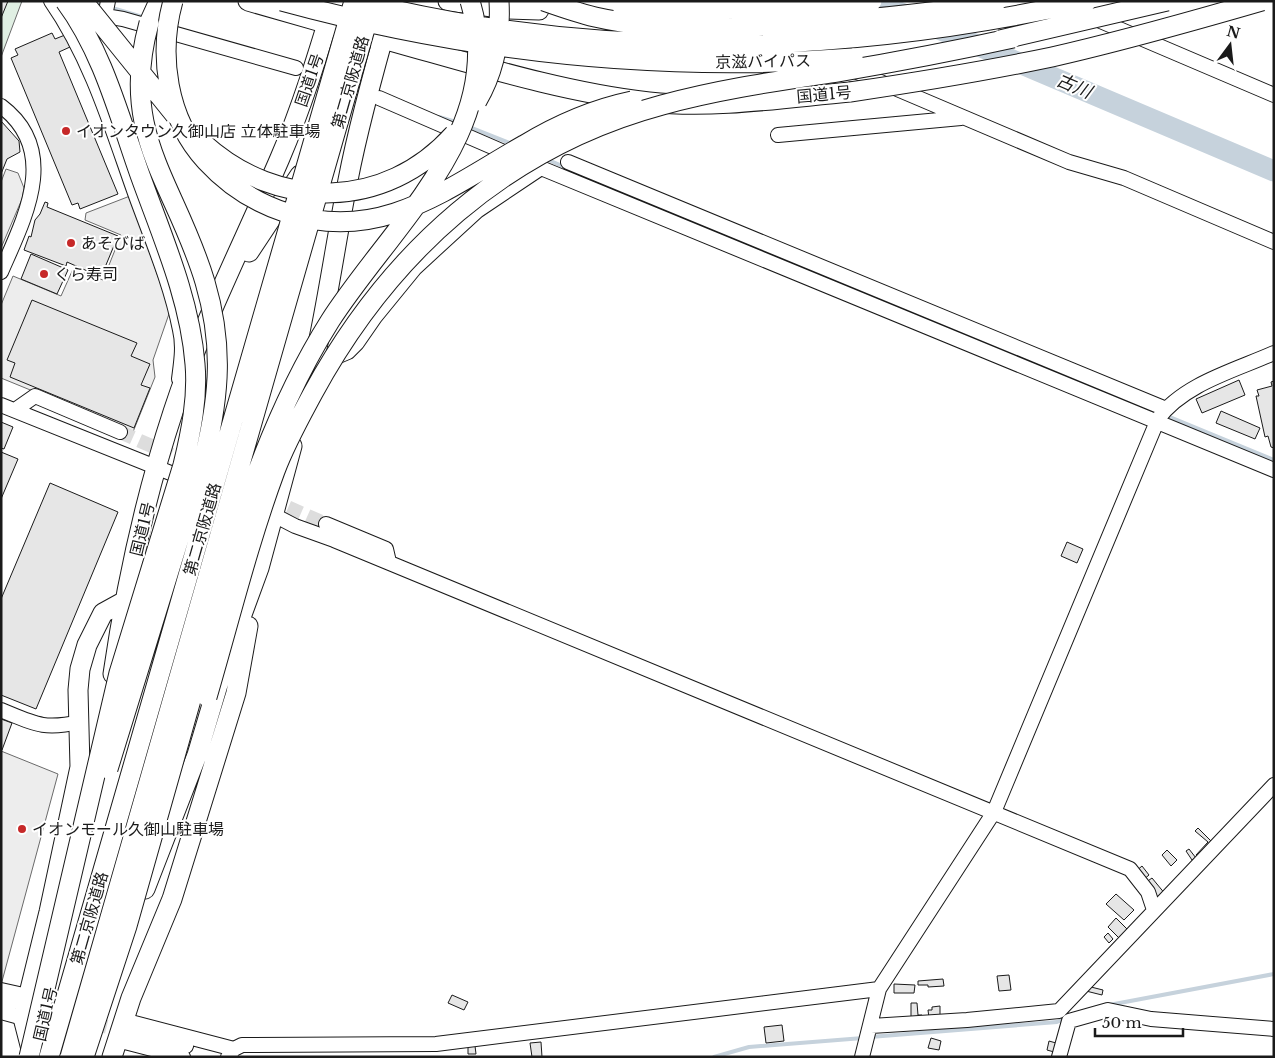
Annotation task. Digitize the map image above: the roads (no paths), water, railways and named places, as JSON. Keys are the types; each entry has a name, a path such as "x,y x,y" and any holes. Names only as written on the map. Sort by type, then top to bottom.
{"highway":[{"path":"32,1057 54,946 119,673 190,436 196,389 193,339 169,256 94,51 65,1"},
{"path":"83,1 171,111 212,152 241,171 274,186 292,191 331,194 372,187 402,174 427,159 458,129 482,93 495,57 500,18 499,1"},
{"path":"54,946 204,454 216,401 218,351 211,304 196,258 154,160 141,109 139,87 142,46 149,23 159,1"},
{"path":"173,1 166,37 169,83 185,132 199,153 216,172 255,199 300,217 323,222 346,223 367,220 422,204 550,130 603,109 655,97 733,88 934,55 1013,38"},
{"name":"国道1号","path":"248,1 327,24 362,8 383,39 576,90 650,102 723,103 850,92 955,76 1052,57 1122,40 1262,1"},
{"path":"282,1 362,8"},
{"name":"国道1号","path":"32,1057 81,859 106,720 124,602 157,467 173,411 281,156 306,90 334,1"},
{"path":"90,1057 125,940 197,755 225,661 259,568 313,367 348,178 393,1"},
{"path":"448,1 507,9 542,6 640,12 872,1"},
{"path":"127,926 244,514 261,463 297,381 331,320 431,184 456,141 467,113 477,65 477,30 470,1"},
{"path":"625,1 715,17 819,22"},
{"path":"542,6 595,17 654,26 718,26 819,22 883,17 997,1"},
{"name":"京滋バイパス","path":"362,8 526,32 637,43 702,46 807,43 886,36 1021,16 1087,1"},
{"name":"京滋バイパス","path":"362,8 393,29 506,49 639,61 763,63 886,55 1013,38 1167,1"},
{"path":"327,24 362,8"},
{"path":"219,300 297,180 320,138 333,107 362,8"},
{"name":"第二京阪道路","path":"48,1057 362,8"},
{"name":"第二京阪道路","path":"70,1057 362,8"},
{"path":"84,1057 127,926 207,697 276,469 323,374 364,310 409,257 435,232 477,196 520,166 581,133 608,122 661,105 733,88"},
{"path":"121,1038 172,899 236,693 259,568"},
{"path":"32,1057 13,1006 49,912 80,767 78,690 80,670 87,645 103,613 124,602"}],"street":[{"path":"51,1 69,27 93,78 150,235 181,331 182,352 173,411"},
{"path":"105,16 108,1"},
{"path":"694,1 1069,162 1124,178 1274,242"},
{"path":"1054,1 1274,95"},
{"path":"69,27 88,17 105,16 296,68"},
{"path":"379,98 540,168 780,265 965,343 1161,415"},
{"path":"1,106 23,131 30,147 33,163 33,189 28,209 1,272"},
{"path":"778,135 964,118"},
{"path":"568,162 972,328 1161,415 1274,470"},
{"path":"313,367 348,352 416,268 477,212 540,168"},
{"path":"593,189 599,174"},
{"path":"780,265 786,252"},
{"path":"965,343 972,328"},
{"path":"862,1057 879,989 994,812 1161,415 1196,388 1274,353"},
{"path":"15,410 35,396 120,432"},
{"path":"1,404 274,515 295,526 389,562 1130,869 1148,892 1154,910"},
{"path":"326,524 386,548 389,562"},
{"path":"1,710 45,727 57,727 80,722"},
{"path":"1059,1057 1064,1016 1154,910 1274,785"},
{"path":"121,1038 230,1055 242,1045 436,1044 879,989"},
{"path":"1,990 13,1006"},
{"path":"869,1033 967,1020 1064,1016 1108,1010 1151,1019 1274,1029"},
{"path":"121,1038 184,1057"}],"waterway":[{"name":"古川","path":"873,1 1274,171"},
{"path":"92,2 146,18"},
{"path":"439,117 456,122"},
{"path":"467,126 512,144"},
{"path":"546,159 567,168"},
{"path":"626,193 744,244"},
{"path":"829,279 1107,392"},
{"path":"1165,415 1274,460"},
{"path":"1109,1005 1274,974"},
{"path":"870,1037 1057,1022 1067,1018"},
{"path":"714,1057 749,1047 863,1038"}],"tunnel":[{"path":"120,432 192,464"},
{"path":"269,499 326,524"},
{"path":"32,1008 128,1032"}],"place":[{"name":"イオンタウン久御山店 立体駐車場","path":"66,131"},
{"name":"あそびば","path":"71,243"},
{"name":"くら寿司","path":"44,274"},
{"name":"イオンモール久御山駐車場","path":"22,829"}]}
